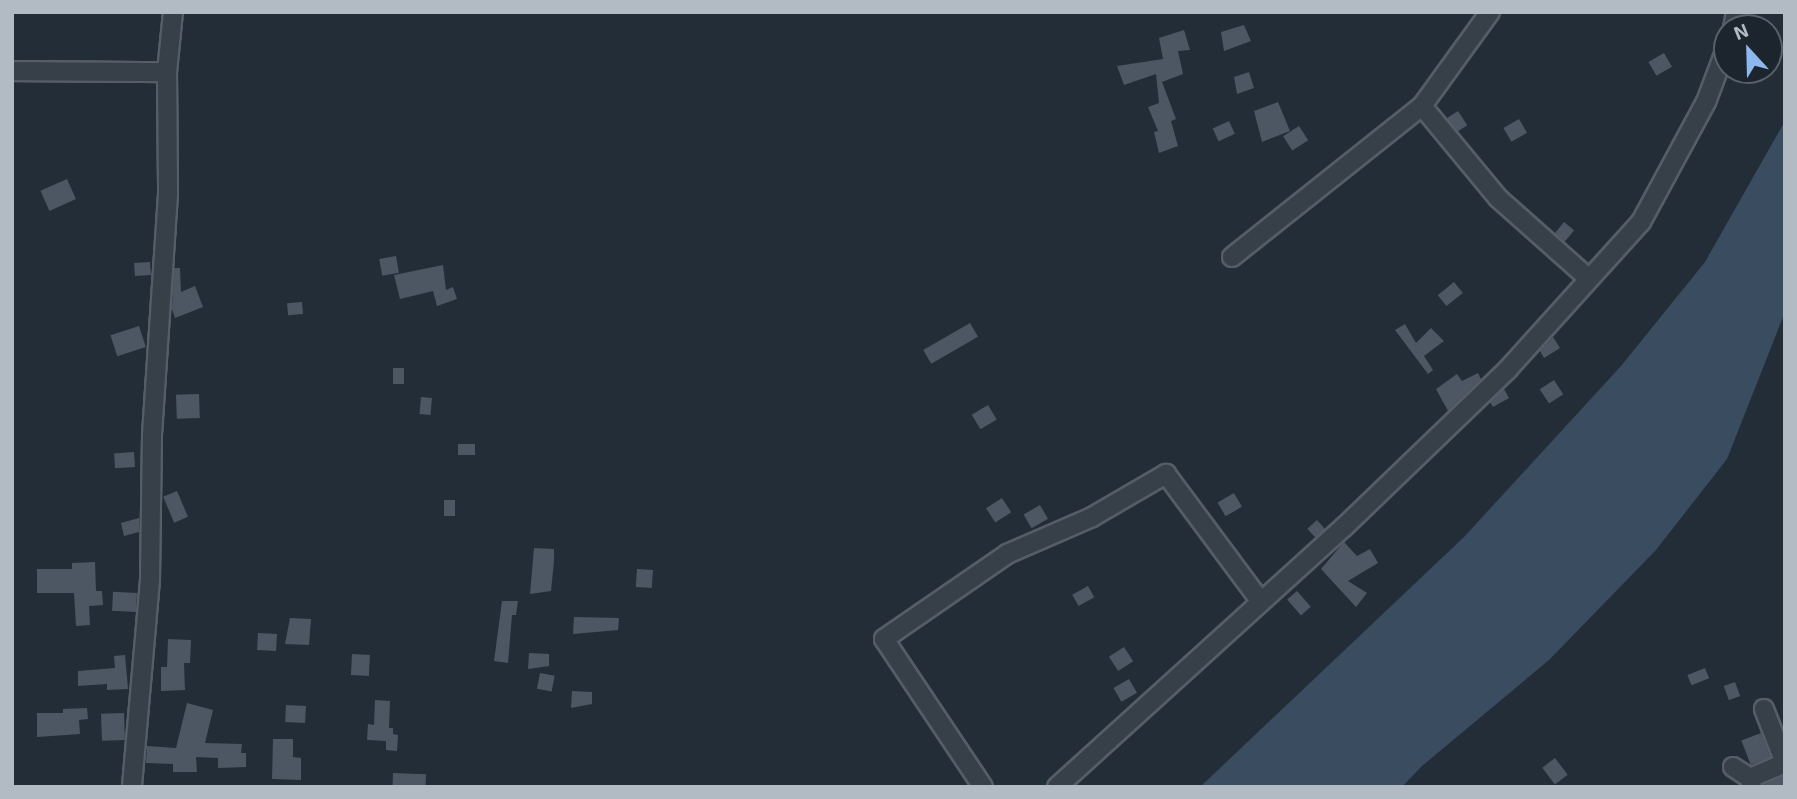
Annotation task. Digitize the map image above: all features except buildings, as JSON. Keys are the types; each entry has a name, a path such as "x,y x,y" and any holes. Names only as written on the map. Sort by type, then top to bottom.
{"street":[{"path":"132,787 150,580 152,435 168,194 167,72 173,12"},
{"path":"1232,257 1422,106 1490,12"},
{"path":"12,71 167,72"},
{"path":"1057,787 1344,527 1507,369 1641,222 1706,102 1713,84"},
{"path":"1422,106 1498,198 1588,278"},
{"path":"983,787 884,639 1007,554 1093,517 1166,474 1261,602"},
{"path":"1733,767 1751,783 1785,763 1764,709"}],"water":[{"path":"1785,121 1785,312 1727,459 1656,550 1549,660 1422,766 1402,787 1200,787 1464,537 1621,366 1705,262"}]}
